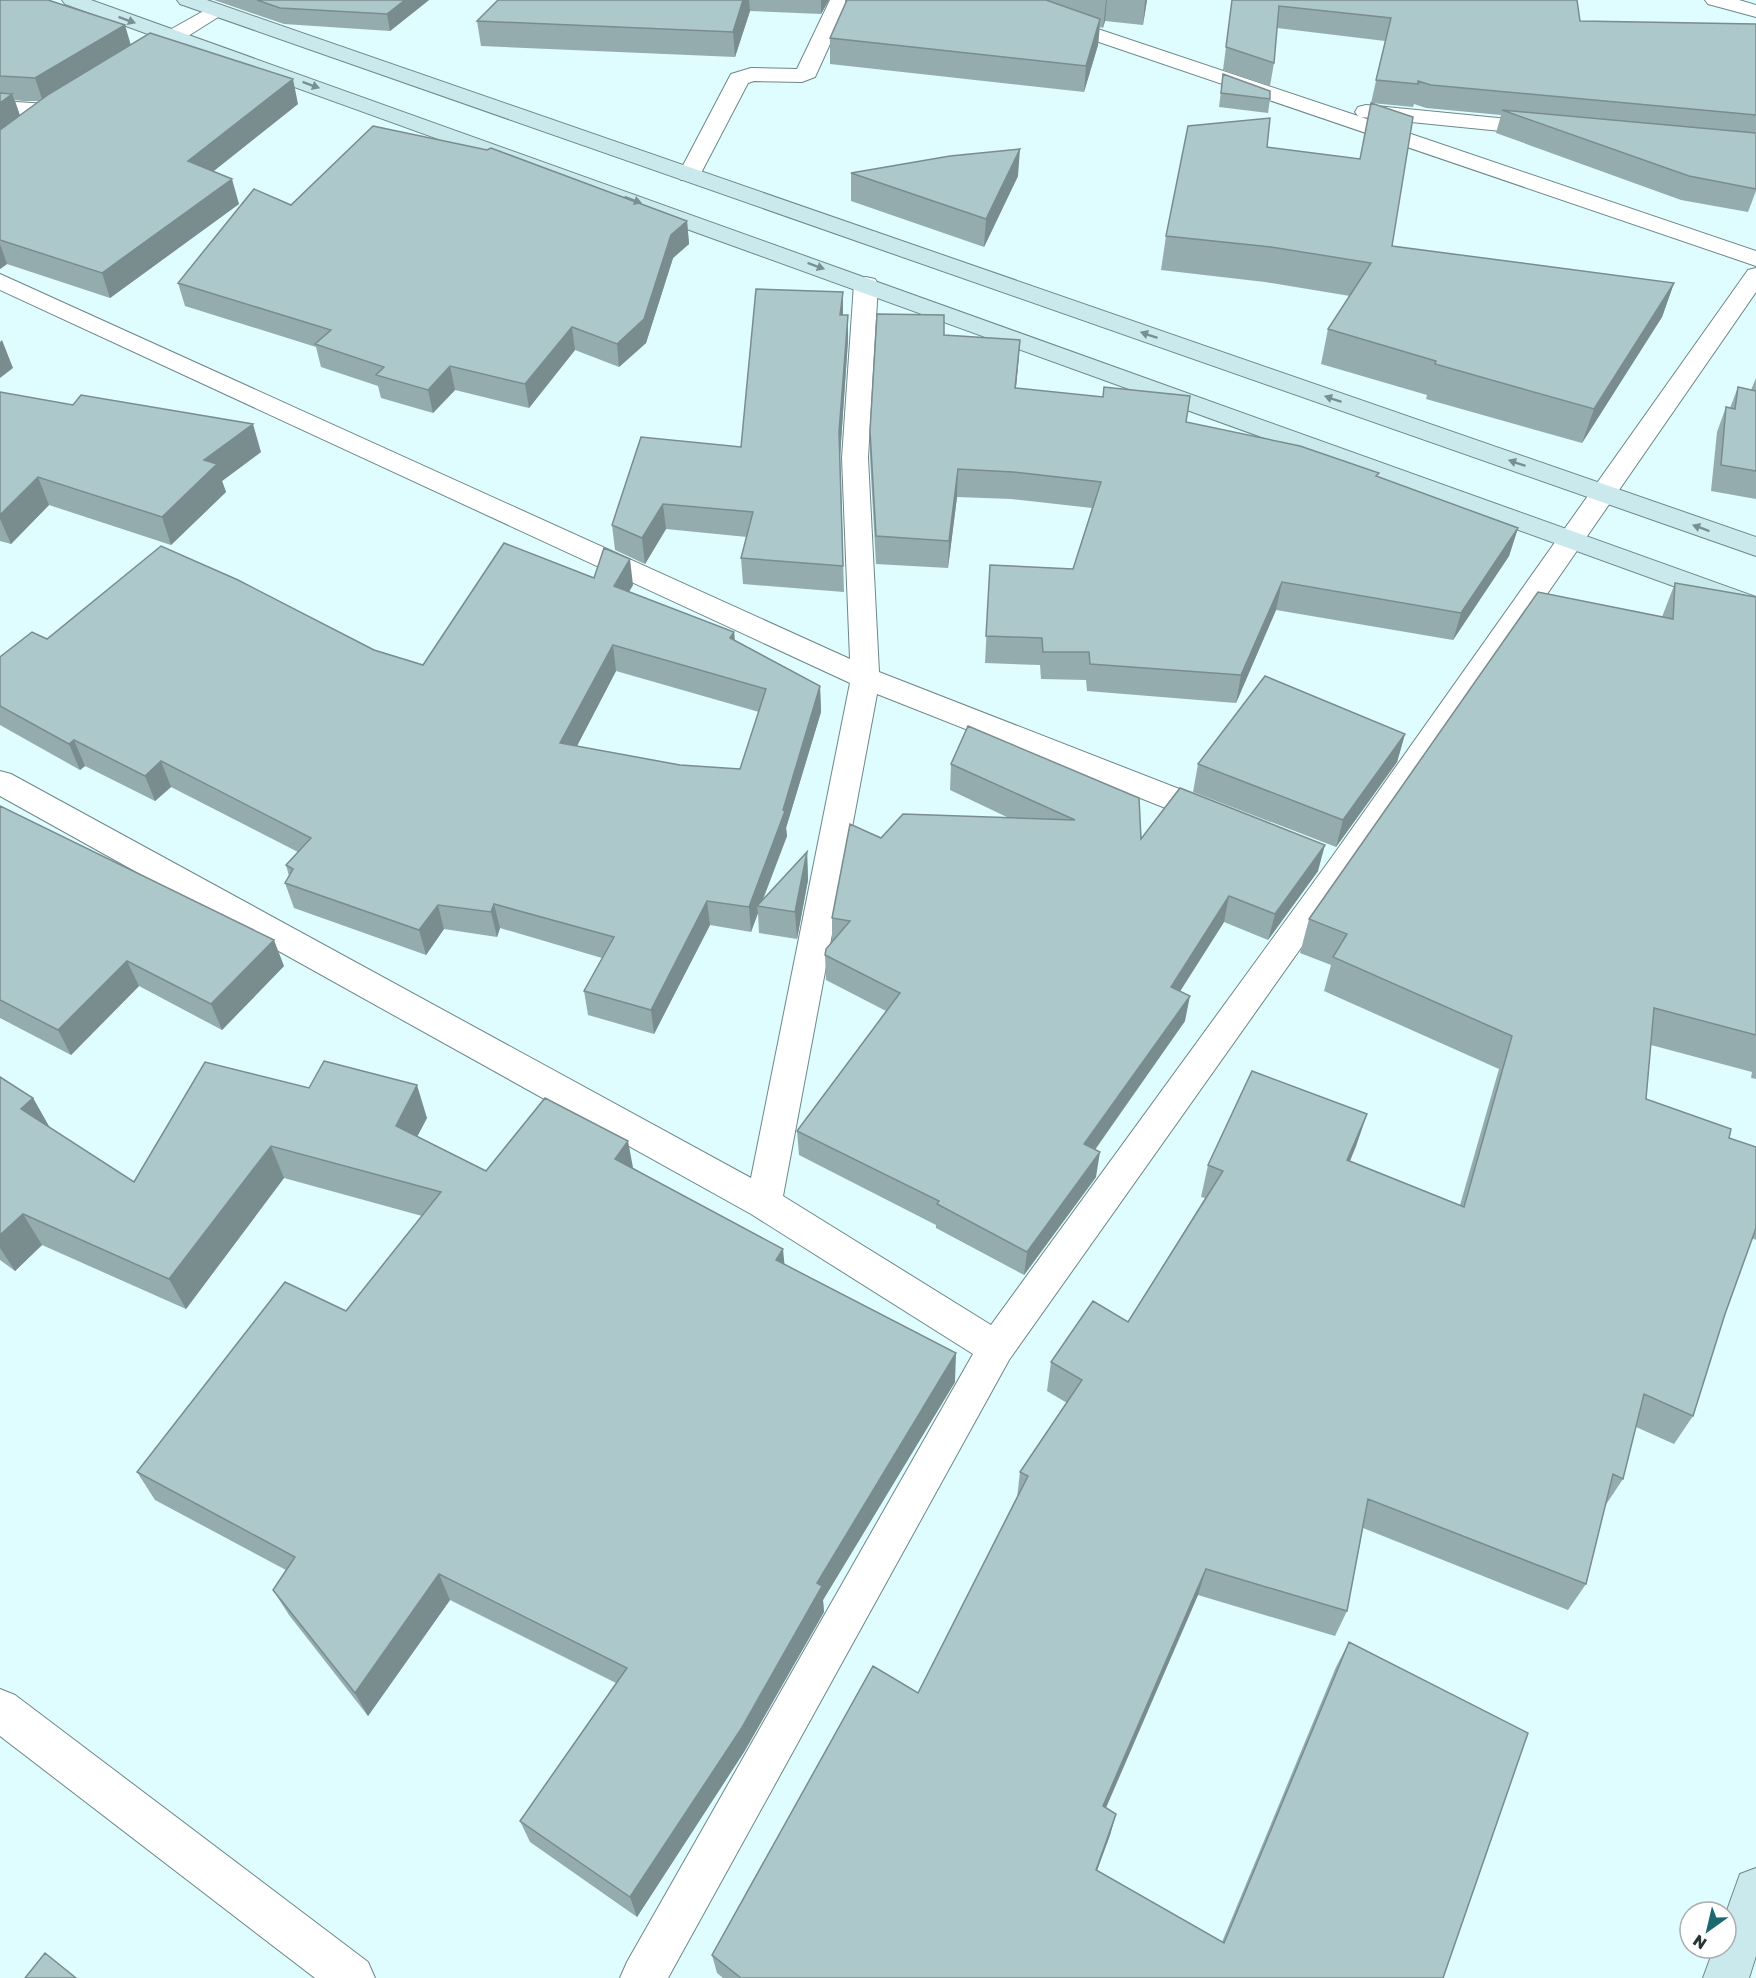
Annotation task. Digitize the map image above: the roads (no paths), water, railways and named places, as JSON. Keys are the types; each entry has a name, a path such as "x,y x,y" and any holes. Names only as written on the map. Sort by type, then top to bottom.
{"street":[{"path":"72,0 866,284 1756,607"},
{"path":"187,0 1756,547"},
{"path":"689,175 739,79 751,74 802,76 807,72 840,0"},
{"path":"1715,0 1756,11"},
{"path":"125,65 216,10"},
{"path":"1036,14 1756,260"},
{"path":"24,129 68,99"},
{"path":"1301,106 1558,130"},
{"path":"0,108 48,111"},
{"path":"643,1978 996,1348 1331,861 1572,540 1756,275"},
{"path":"0,281 865,678 1232,822"},
{"path":"764,1203 865,678 855,458 866,284"},
{"path":"0,782 764,1203 996,1348"},
{"path":"0,1710 352,1978"},
{"path":"1726,1978 1756,1890"}]}
